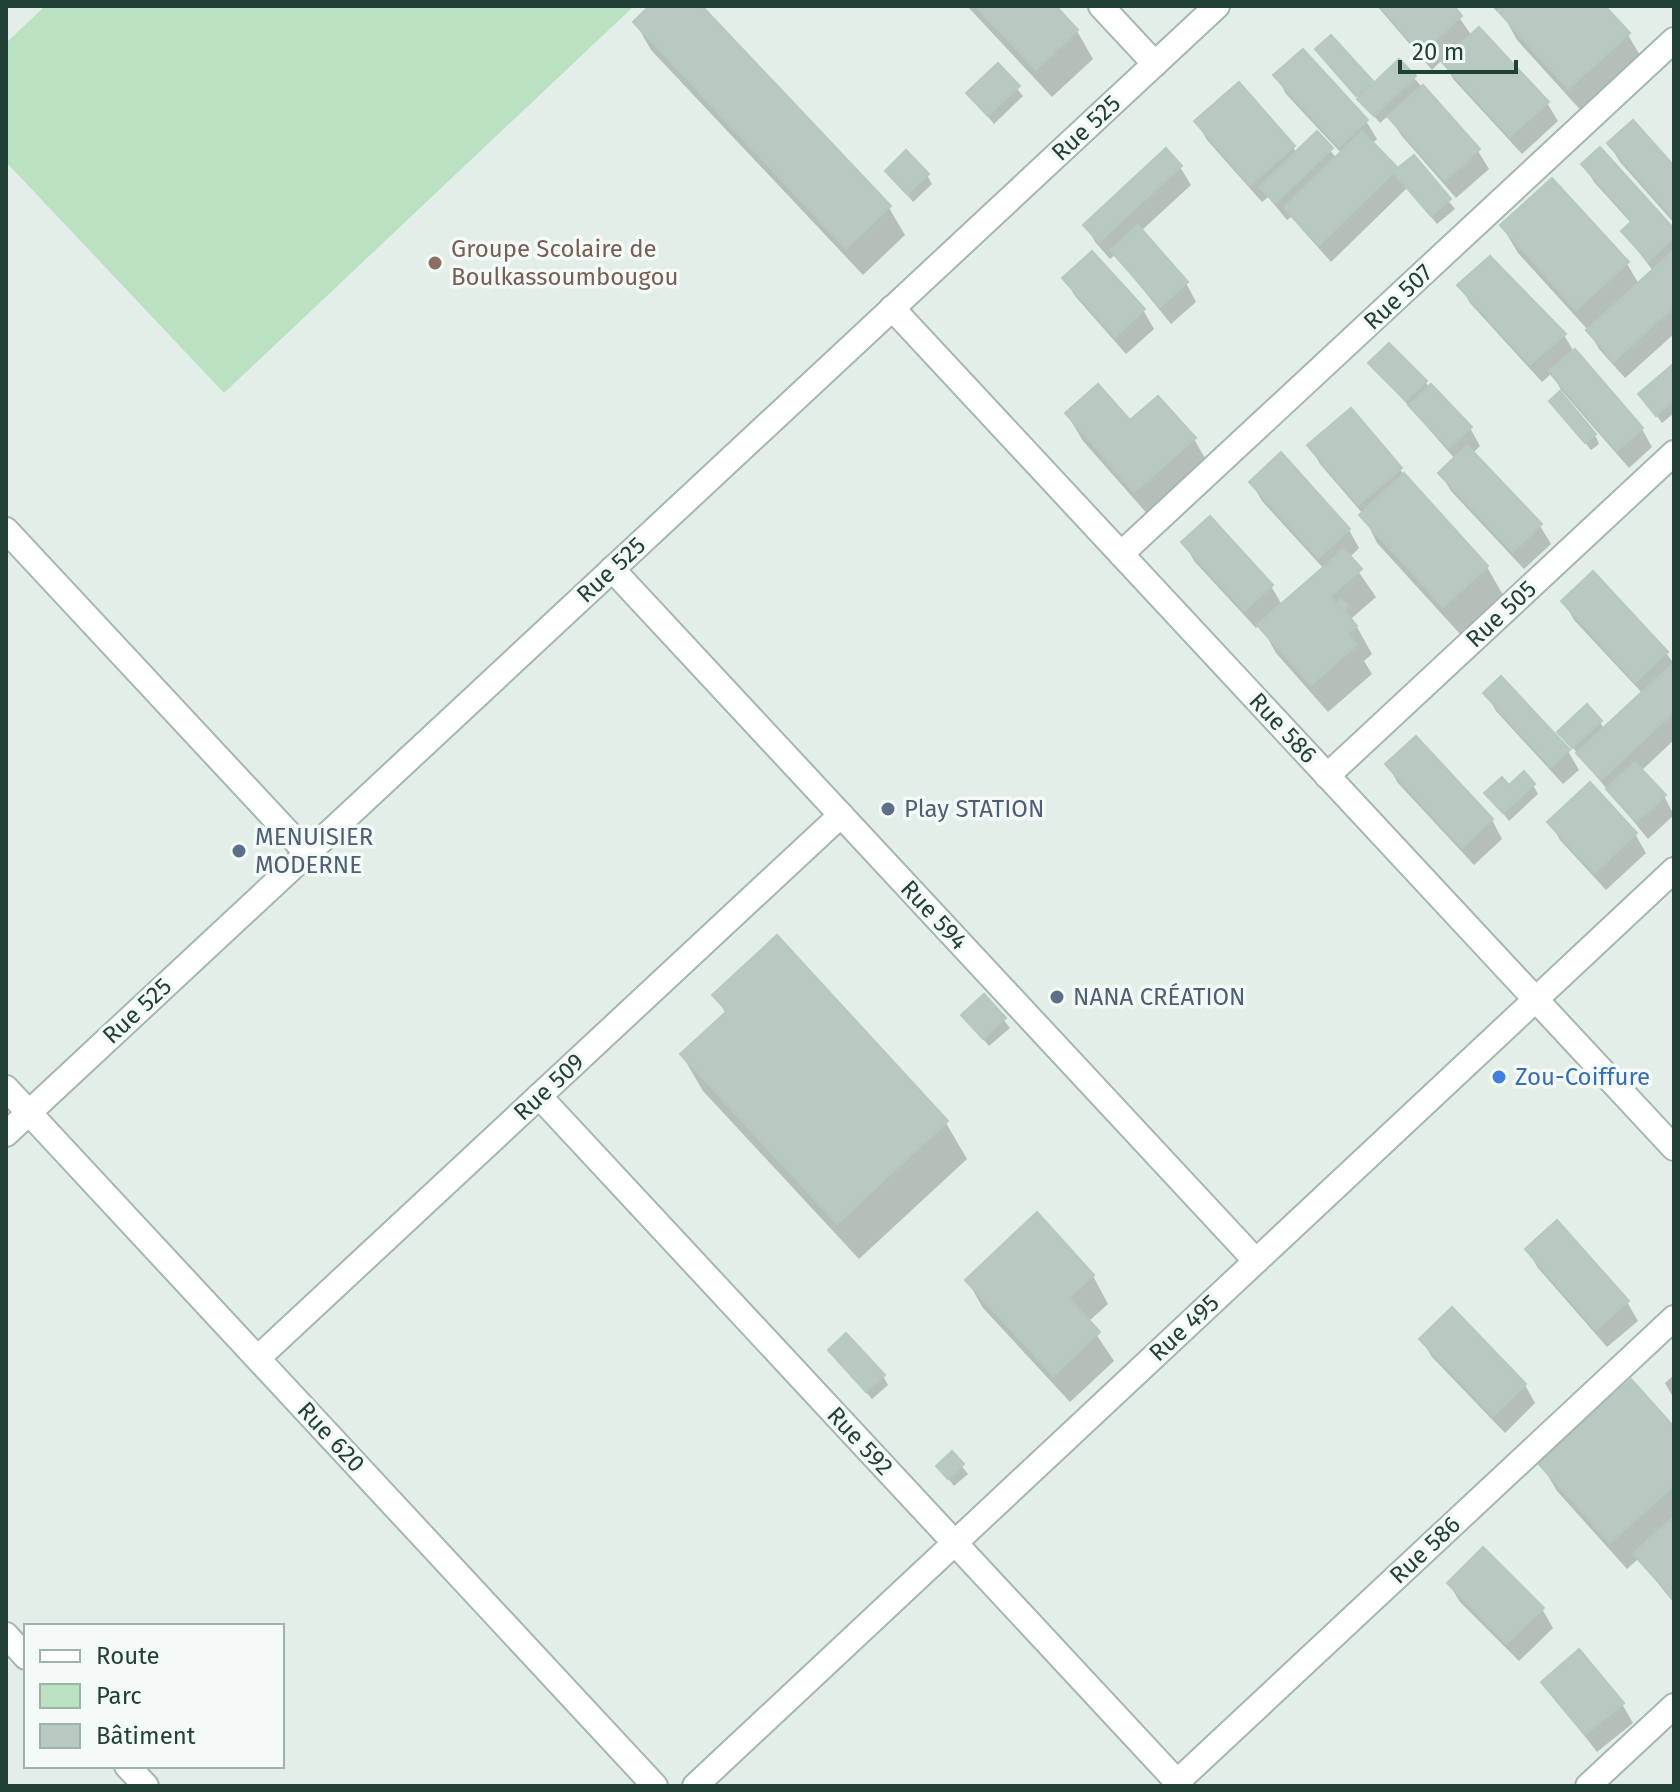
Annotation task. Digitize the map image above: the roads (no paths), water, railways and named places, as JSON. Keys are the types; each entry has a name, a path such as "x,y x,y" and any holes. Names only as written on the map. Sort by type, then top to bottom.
{"street":[{"path":"1101,6 1155,64"},
{"name":"Rue 525","path":"6,1134 1217,6"},
{"name":"Rue 507","path":"1121,554 1674,40"},
{"name":"Rue 586","path":"892,308 1674,1148"},
{"name":"Rue 505","path":"1327,776 1674,453"},
{"path":"6,530 307,853"},
{"name":"Rue 594","path":"612,569 1256,1261"},
{"name":"Rue 509","path":"258,1358 841,815"},
{"name":"Rue 495","path":"695,1786 1674,870"},
{"name":"Rue 620","path":"6,1088 655,1786"},
{"name":"Rue 592","path":"539,1096 1179,1784"},
{"name":"Rue 586","path":"1179,1784 1674,1318"},
{"path":"6,1635 24,1655"},
{"path":"1588,1786 1674,1706"},
{"path":"129,1768 146,1786"}],"place":[{"name":"Groupe Scolaire de Boulkassoumbougou","path":"435,263"},
{"name":"Play STATION","path":"888,809"},
{"name":"MENUISIER MODERNE","path":"239,851"},
{"name":"NANA CRÉATION","path":"1057,997"},
{"name":"Zou-Coiffure","path":"1499,1077"}]}
